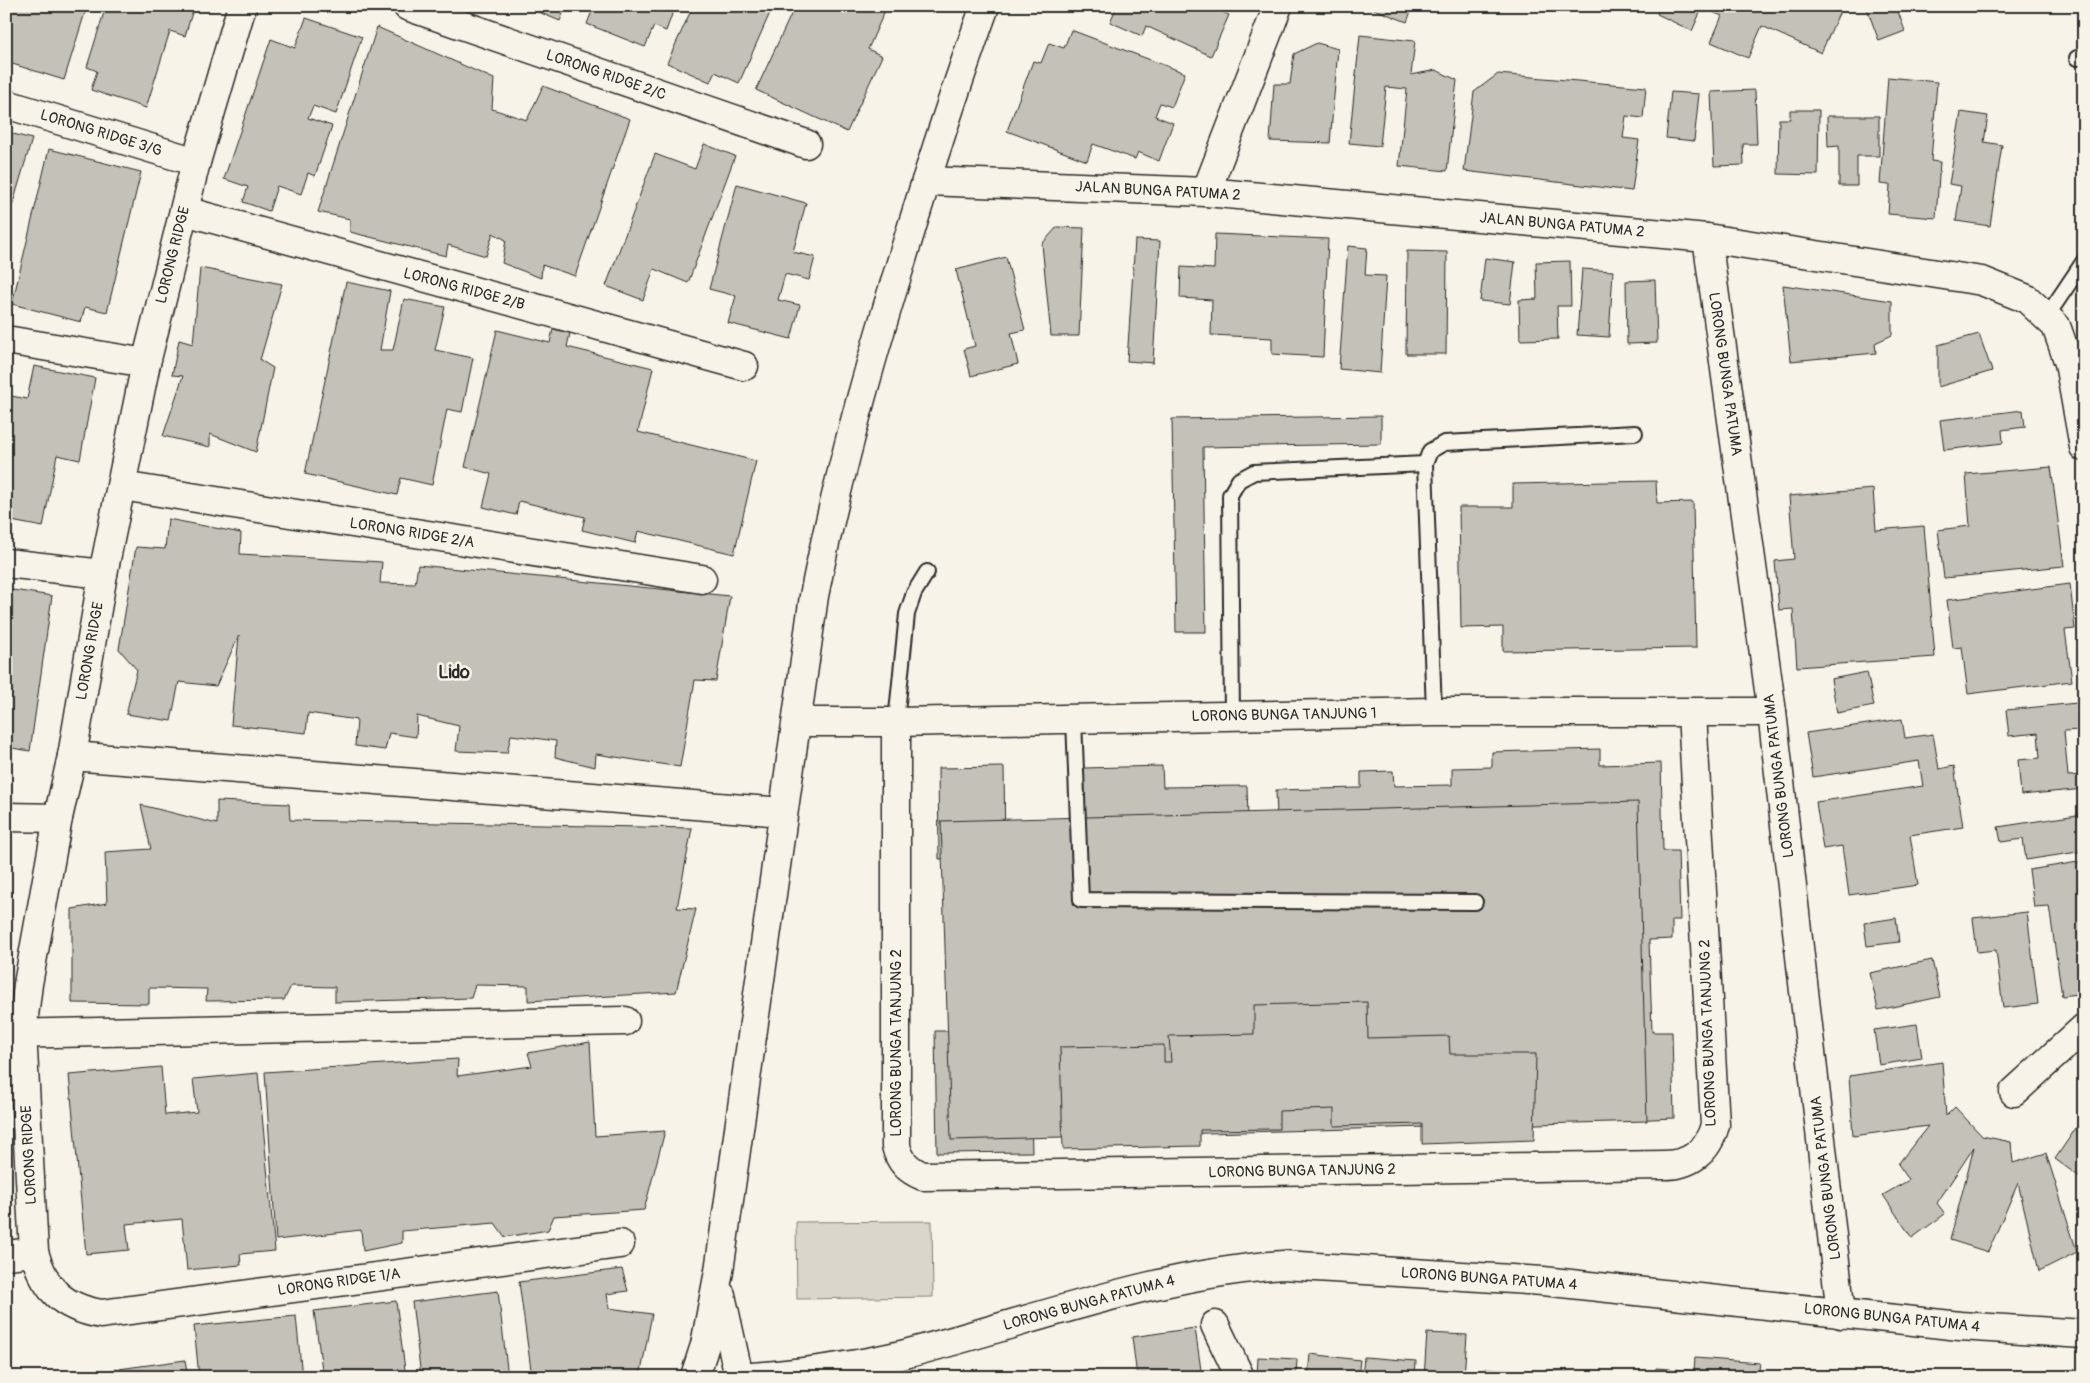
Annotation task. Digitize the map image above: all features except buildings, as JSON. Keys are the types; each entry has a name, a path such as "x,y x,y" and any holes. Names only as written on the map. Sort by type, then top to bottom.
{"street":[{"name":"LORONG RIDGE","path":"61,1299 40,1272 34,1252 14,1033 28,984 58,818 72,756 103,574 146,363 196,162 242,6"},
{"name":"LORONG RIDGE 2/C","path":"407,6 806,144"},
{"path":"694,1375 706,1338 719,1271 814,596 828,523 871,361 926,181 985,6"},
{"path":"1206,192 1278,6"},
{"name":"LORONG RIDGE 3/G","path":"6,104 196,162"},
{"name":"JALAN BUNGA PATUMA 2","path":"926,181 1206,192 1707,238 1982,281 2028,299 2056,326 2062,341 2082,419 2084,448"},
{"name":"LORONG RIDGE 2/B","path":"185,211 744,366"},
{"name":"LORONG BUNGA PATUMA","path":"1707,238 1772,712 1841,1314"},
{"path":"6,340 146,363"},
{"name":"LORONG RIDGE 2/A","path":"122,486 702,579"},
{"path":"6,563 103,574"},
{"name":"LORONG BUNGA TANJUNG 1","path":"797,722 896,722 1434,712 1772,712"},
{"name":"LORONG BUNGA TANJUNG 2","path":"896,722 896,1146 903,1163 912,1172 924,1176 1664,1166 1688,1161 1707,1146 1715,1125 1692,713"},
{"path":"72,756 783,812"},
{"path":"6,817 58,818"},
{"path":"14,1033 625,1021"},
{"path":"2014,1092 2084,1028"},
{"name":"LORONG RIDGE 1/A","path":"61,1299 80,1310 100,1314 620,1244"},
{"path":"6,1255 34,1252"},
{"name":"LORONG BUNGA PATUMA 4","path":"904,1354 1170,1280 1240,1269 1283,1266 1543,1281 1960,1326 2084,1334"},
{"path":"719,1271 726,1319 746,1374"},
{"path":"1215,1325 1240,1377"},
{"path":"694,1375 705,1367 716,1365 746,1374 813,1370 904,1354"},
{"path":"847,1377 904,1354"}],"lane":[{"path":"2047,316 2084,261"},
{"path":"1434,712 1424,464 1430,451 1444,443 1635,433"},
{"path":"1232,716 1230,495 1239,480 1254,472 1424,464"},
{"path":"896,722 907,614 914,593 927,572"},
{"path":"1074,719 1081,900 1475,902"}],"shaded area":[{"path":"932,1221 933,1297 797,1299 796,1222"}],"district":[{"name":"Lido","path":"454,672"}]}
